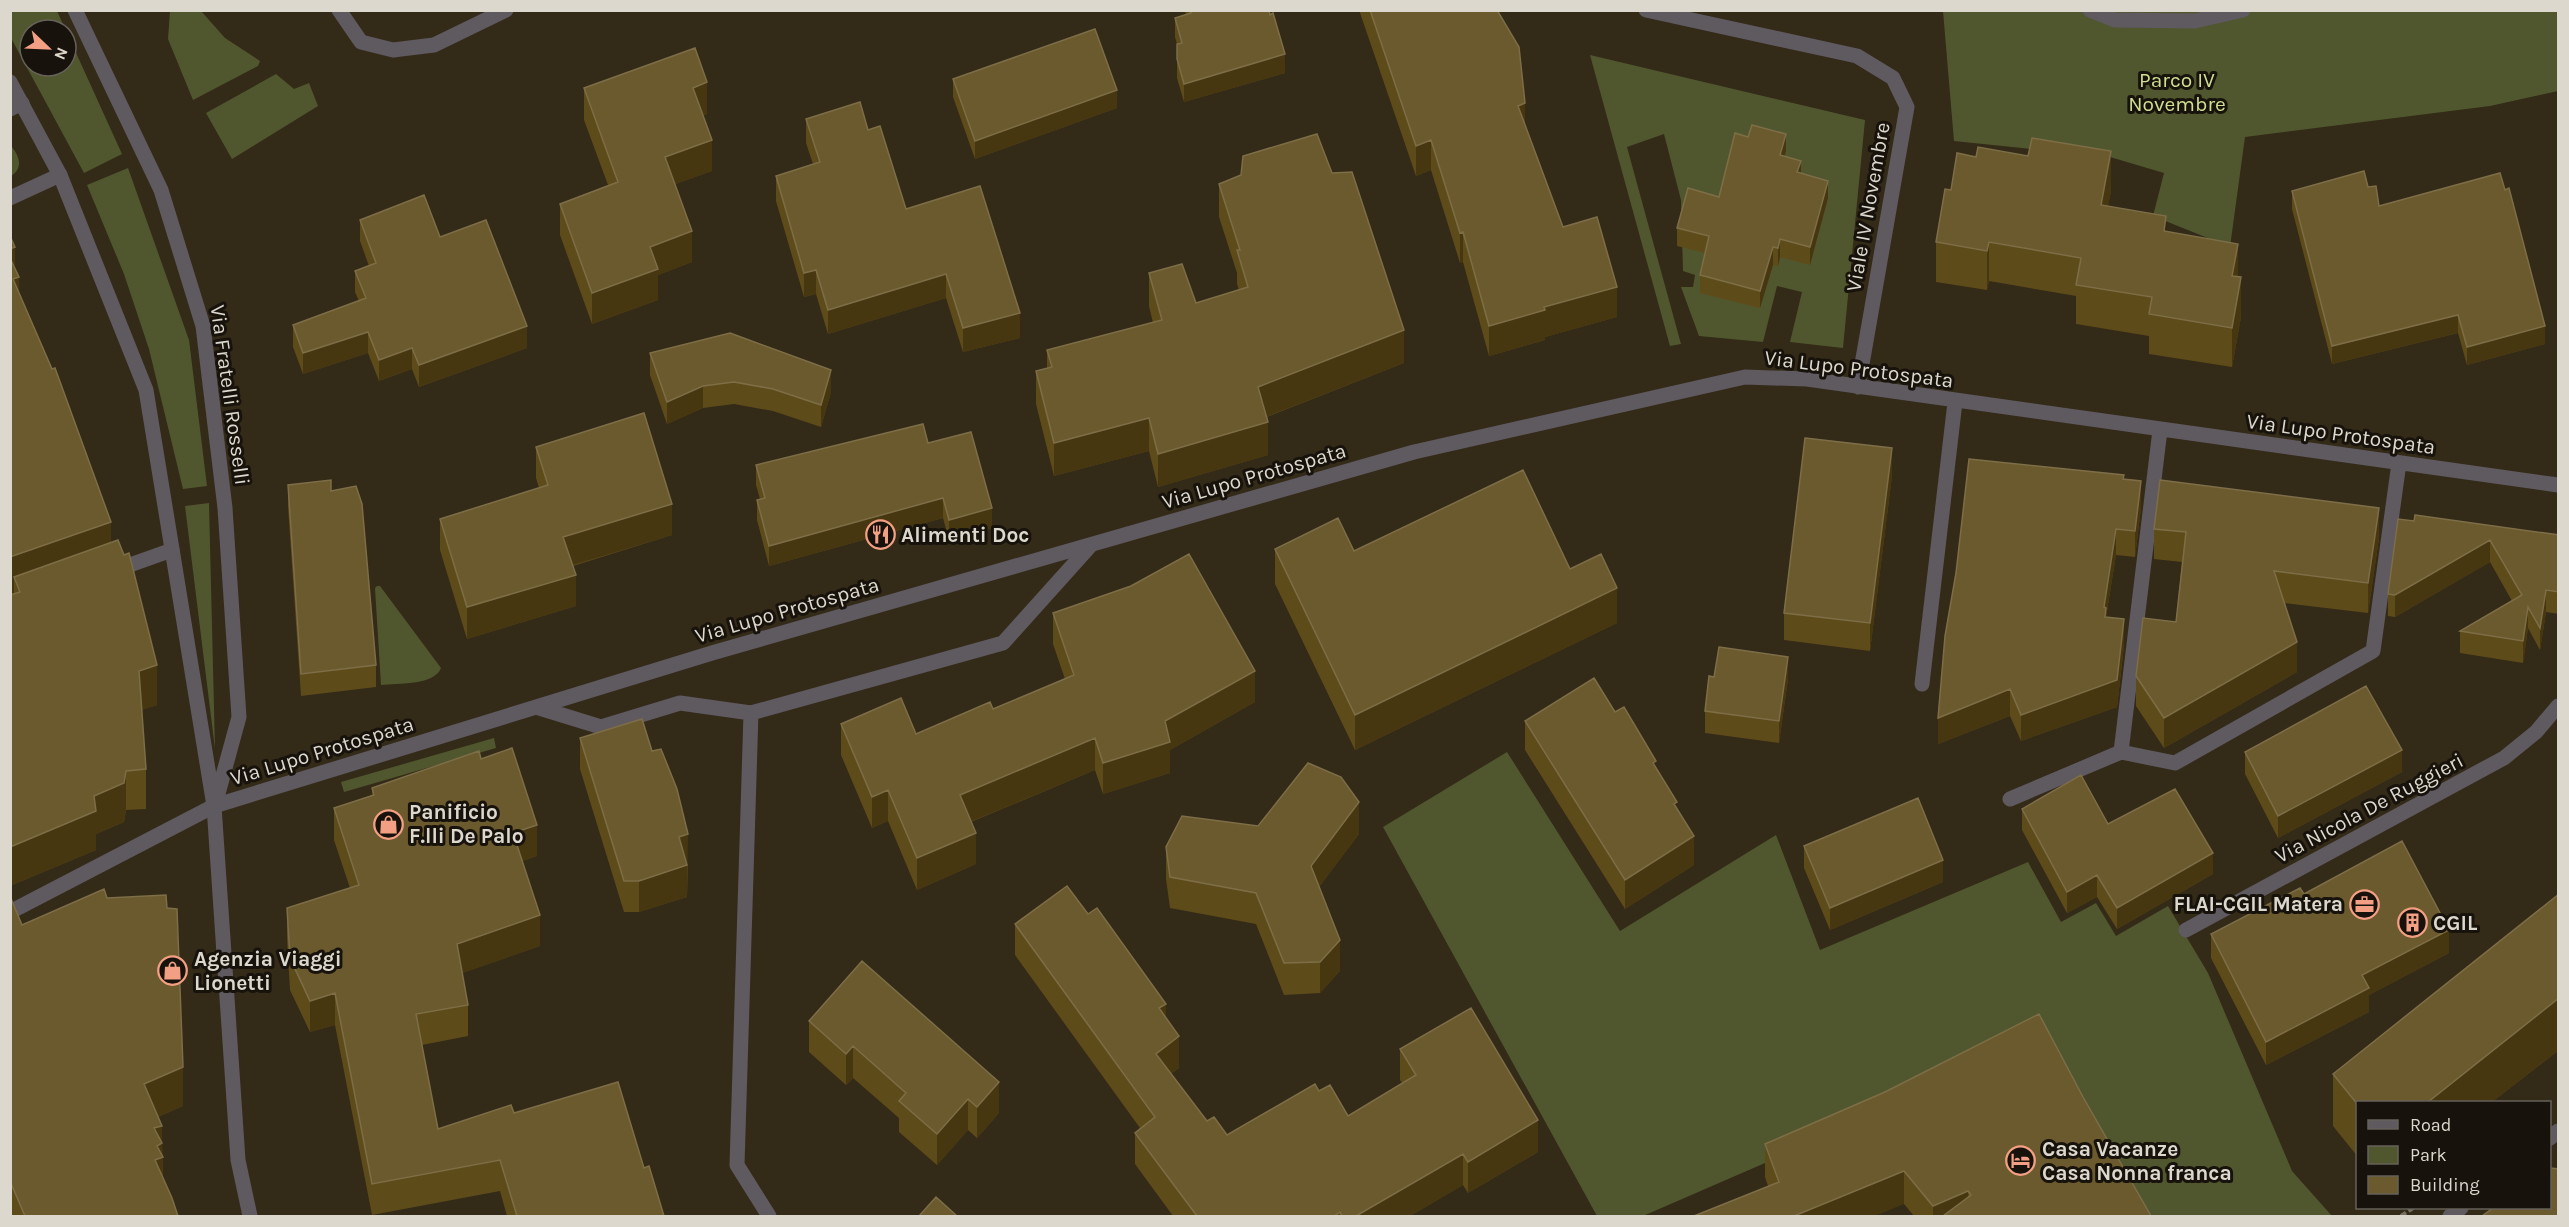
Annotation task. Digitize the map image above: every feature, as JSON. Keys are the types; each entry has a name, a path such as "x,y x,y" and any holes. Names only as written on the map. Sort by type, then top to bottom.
{"street":[{"name":"Via Fratelli Rosselli","path":"75,10 161,190 202,326 225,508 239,717 214,806"},
{"path":"339,10 361,42 393,50 434,45 506,10"},
{"name":"Viale IV Novembre","path":"1646,10 1857,56 1893,78 1907,107 1858,387"},
{"path":"2090,10 2115,20 2195,21 2243,10"},
{"name":"Via Fratelli Rosselli","path":"10,82 16,106 60,175 146,390 214,806 238,1160 250,1216"},
{"path":"10,198 60,175"},
{"name":"Via Lupo Protospata","path":"10,912 214,806 712,653 1414,452 1745,377 1807,379 1955,402 2559,485"},
{"path":"1922,684 1955,402"},
{"path":"2121,752 2160,430"},
{"path":"2010,798 2121,752 2175,763 2373,651 2399,463"},
{"path":"536,707 601,727 680,703 751,712 1003,644 1090,545"},
{"path":"97,577 172,550"},
{"name":"Via Nicola De Ruggieri","path":"2186,930 2504,758 2536,732 2559,706"},
{"path":"751,712 737,1165 769,1216"}],"green space":[{"path":"10,11 57,11 60,18 18,18 18,51 11,38"},
{"path":"170,11 201,11 225,38 260,61 258,66 193,100 168,39"},
{"name":"Parco IV Novembre","path":"1943,11 2558,11 2558,91 2490,106 2245,137 2230,247 2153,216 2164,173 2110,157 1954,141"},
{"path":"1590,55 1865,120 1843,348 1790,342 1802,292 1777,286 1763,342 1699,336 1681,287 1693,287 1695,275 1683,271 1681,200 1664,134 1627,147 1681,344 1670,346"},
{"path":"78,57 122,154 84,173 33,78 78,78"},
{"path":"276,74 294,89 309,83 318,106 232,159 206,113"},
{"path":"11,146 16,153 19,165 11,176"},
{"path":"128,168 189,340 207,486 183,489 149,349 124,274 87,185"},
{"path":"209,503 215,749 185,506"},
{"path":"380,586 441,668 431,678 423,681 381,685 375,588"},
{"path":"494,738 496,748 344,792 341,782"},
{"path":"1507,752 1620,931 1776,835 1820,950 2028,862 2061,922 2096,903 2116,936 2168,906 2208,973 2292,1171 2332,1216 2147,1216 1878,1114 1643,1216 1597,1216 1383,827"}],"building":[{"path":"1190,10 1269,10 1270,15 1273,13 1285,54 1184,84 1177,59 1177,44 1182,43 1175,18 1191,13"},
{"path":"1370,10 1497,10 1519,47 1525,103 1518,106 1563,227 1597,217 1617,287 1544,307 1545,310 1489,326 1463,232 1460,233 1431,140 1416,146"},
{"path":"1095,29 1117,90 975,141 953,79"},
{"path":"695,48 707,82 693,88 712,140 665,157 692,231 650,247 658,269 592,293 560,204 618,182 584,88"},
{"path":"860,102 868,130 880,126 906,209 980,186 1020,313 963,328 946,274 828,310 816,270 804,273 776,176 820,162 806,119"},
{"path":"1752,125 1786,134 1780,155 1801,161 1797,172 1828,181 1810,247 1780,239 1778,248 1773,247 1760,291 1700,275 1709,236 1677,228 1688,188 1719,197 1735,133 1748,137"},
{"path":"1317,134 1332,173 1352,172 1404,330 1258,387 1268,422 1158,454 1149,418 1054,443 1036,371 1052,367 1047,350 1162,320 1149,273 1182,264 1196,303 1248,287 1237,250 1240,250 1219,184 1241,175 1243,156"},
{"path":"2032,138 2111,151 2101,205 2166,216 2164,231 2238,244 2232,276 2241,277 2232,328 2149,314 2152,297 2076,285 2081,258 1989,242 1987,251 1936,242 1945,189 1951,190 1957,153 1976,157 1978,147 2028,156"},
{"path":"2364,171 2368,187 2376,186 2379,206 2500,173 2505,190 2509,188 2545,326 2467,347 2458,315 2332,346 2292,191"},
{"path":"424,195 440,237 486,220 527,326 419,365 412,348 379,360 368,332 303,353 293,325 366,298 355,271 376,263 360,220"},
{"path":"10,236 15,247 10,249"},
{"path":"10,258 19,277 13,279 52,369 55,368 111,522 10,557"},
{"path":"730,333 831,370 821,405 773,389 734,382 703,386 667,402 650,353"},
{"path":"644,413 672,504 563,537 576,575 467,607 440,519 548,485 536,447"},
{"path":"923,424 928,443 971,432 992,508 949,520 943,498 769,546 757,500 765,498 756,465"},
{"path":"1805,438 1892,448 1870,623 1784,613"},
{"path":"1969,459 2124,475 2123,479 2141,481 2135,531 2116,529 2104,607 2106,608 2105,617 2124,619 2117,680 2021,715 2010,689 1938,718 1945,636 1956,573"},
{"path":"1523,470 1570,569 1601,554 1617,588 1355,715 1275,549 1338,518 1354,551"},
{"path":"331,480 331,491 356,486 362,504 376,665 301,674 288,485"},
{"path":"2160,480 2379,508 2368,583 2274,571 2297,642 2164,718 2136,676 2143,618 2176,622 2186,532 2154,529"},
{"path":"2415,515 2559,535 2559,592 2546,590 2540,628 2528,607 2523,641 2460,631 2522,595 2490,540 2395,595 2388,594 2398,519 2414,521"},
{"path":"118,540 124,555 129,553 157,665 139,671 146,769 126,771 124,783 94,796 96,811 10,847 10,595 20,592 14,577"},
{"path":"1189,554 1255,671 1165,721 1170,742 1103,763 1095,738 960,795 976,833 917,858 888,790 872,797 841,724 901,698 916,734 990,702 993,709 1074,675 1053,613 1131,586"},
{"path":"1719,647 1788,657 1779,721 1705,711 1709,676 1714,677"},
{"path":"1594,678 1615,712 1624,707 1656,761 1653,763 1677,802 1674,804 1694,836 1625,880 1525,721"},
{"path":"2366,686 2402,750 2278,816 2245,752"},
{"path":"642,719 652,751 661,749 677,789 688,834 679,837 687,865 639,881 624,881 580,738"},
{"path":"512,748 537,825 513,833 540,915 457,944 468,1005 416,1014 438,1129 511,1105 514,1113 618,1082 644,1168 649,1166 664,1216 517,1216 500,1160 372,1184 335,993 310,1001 290,958 287,908 359,885 334,808 374,795 372,788 479,751 481,759"},
{"path":"1308,763 1341,777 1359,802 1311,866 1340,940 1320,962 1284,963 1256,893 1170,877 1166,847 1182,816 1258,826"},
{"path":"2081,775 2108,824 2175,789 2213,853 2117,908 2097,875 2067,892 2022,809"},
{"path":"1918,798 1943,860 1830,908 1804,846"},
{"path":"2402,841 2449,930 2362,975 2369,988 2266,1042 2211,934 2300,888 2304,894"},
{"path":"1067,886 1088,914 1097,908 1166,1004 1159,1008 1179,1036 1156,1054 1207,1121 1214,1117 1227,1135 1315,1084 1319,1091 1330,1085 1348,1116 1416,1075 1400,1049 1471,1008 1538,1120 1468,1162 1463,1154 1356,1216 1342,1216 1340,1212 1334,1216 1197,1216 1135,1133 1155,1117 1015,924"},
{"path":"104,889 107,898 166,895 167,908 177,909 183,1067 144,1084 162,1126 154,1128 162,1143 157,1146 163,1157 155,1160 178,1216 25,1216 10,1181 10,896 22,925"},
{"path":"2559,894 2559,998 2429,1101 2356,1103 2333,1074"},
{"path":"862,961 999,1082 977,1107 968,1099 937,1134 899,1101 906,1093 853,1046 846,1054 809,1021"},
{"path":"2039,1014 2151,1216 1943,1216 1971,1195 1968,1191 1933,1206 1904,1171 1794,1216 1694,1216 1779,1182 1765,1144 1885,1092"},
{"path":"2551,1168 2559,1169 2559,1216 2482,1216 2492,1209 2551,1209"},
{"path":"936,1197 957,1216 919,1216"}],"place":[{"name":"Alimenti Doc","path":"880,535"},
{"name":"Panificio F.lli De Palo","path":"388,824"},
{"name":"FLAI-CGIL Matera","path":"2364,904"},
{"name":"CGIL","path":"2412,923"},
{"name":"Agenzia Viaggi Lionetti","path":"173,971"},
{"name":"Casa Vacanze Casa Nonna franca","path":"2021,1161"}]}
